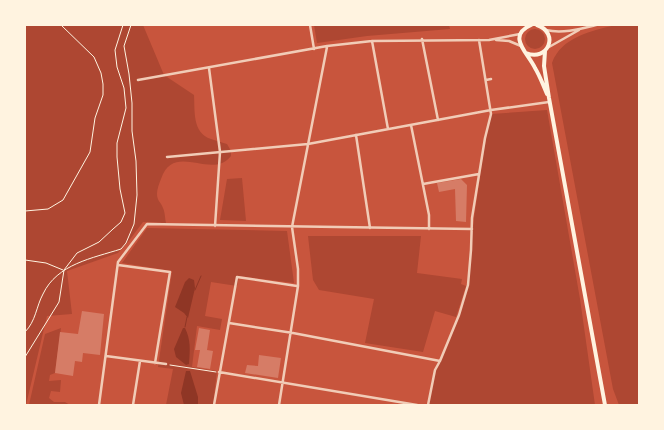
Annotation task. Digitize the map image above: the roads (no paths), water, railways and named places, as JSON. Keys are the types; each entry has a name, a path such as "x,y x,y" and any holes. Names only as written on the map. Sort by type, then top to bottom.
{"main road":[{"path":"524,25 519,39 521,46 535,67 550,100"},
{"path":"521,32 531,25"},
{"path":"540,25 546,30 550,38 546,49 544,66 605,405"},
{"path":"526,53 537,55 546,49"}],"street":[{"path":"310,25 314,49"},
{"path":"546,49 580,30 596,25"},
{"path":"546,30 580,30"},
{"path":"490,40 521,32"},
{"path":"422,39 438,120"},
{"path":"138,80 327,46 372,40 490,40 509,41 521,46"},
{"path":"372,40 388,129"},
{"path":"428,405 435,370 465,297 470,267 472,218 485,138 492,114 479,40"},
{"path":"279,405 298,286 298,269 292,227 327,46"},
{"path":"209,68 220,152 215,226"},
{"path":"486,80 491,80"},
{"path":"167,157 308,144 550,100"},
{"path":"411,125 429,215 429,229"},
{"path":"356,135 370,228"},
{"path":"423,184 479,174"},
{"path":"99,405 118,262 147,224 472,229"},
{"path":"118,266 170,272 156,363"},
{"path":"214,405 237,277 298,286"},
{"path":"229,324 290,333 440,361"},
{"path":"106,356 166,364"},
{"path":"133,405 140,361"},
{"path":"219,372 417,405"}],"waterway":[{"path":"195,290 201,276"},
{"path":"185,327 187,317"}]}
